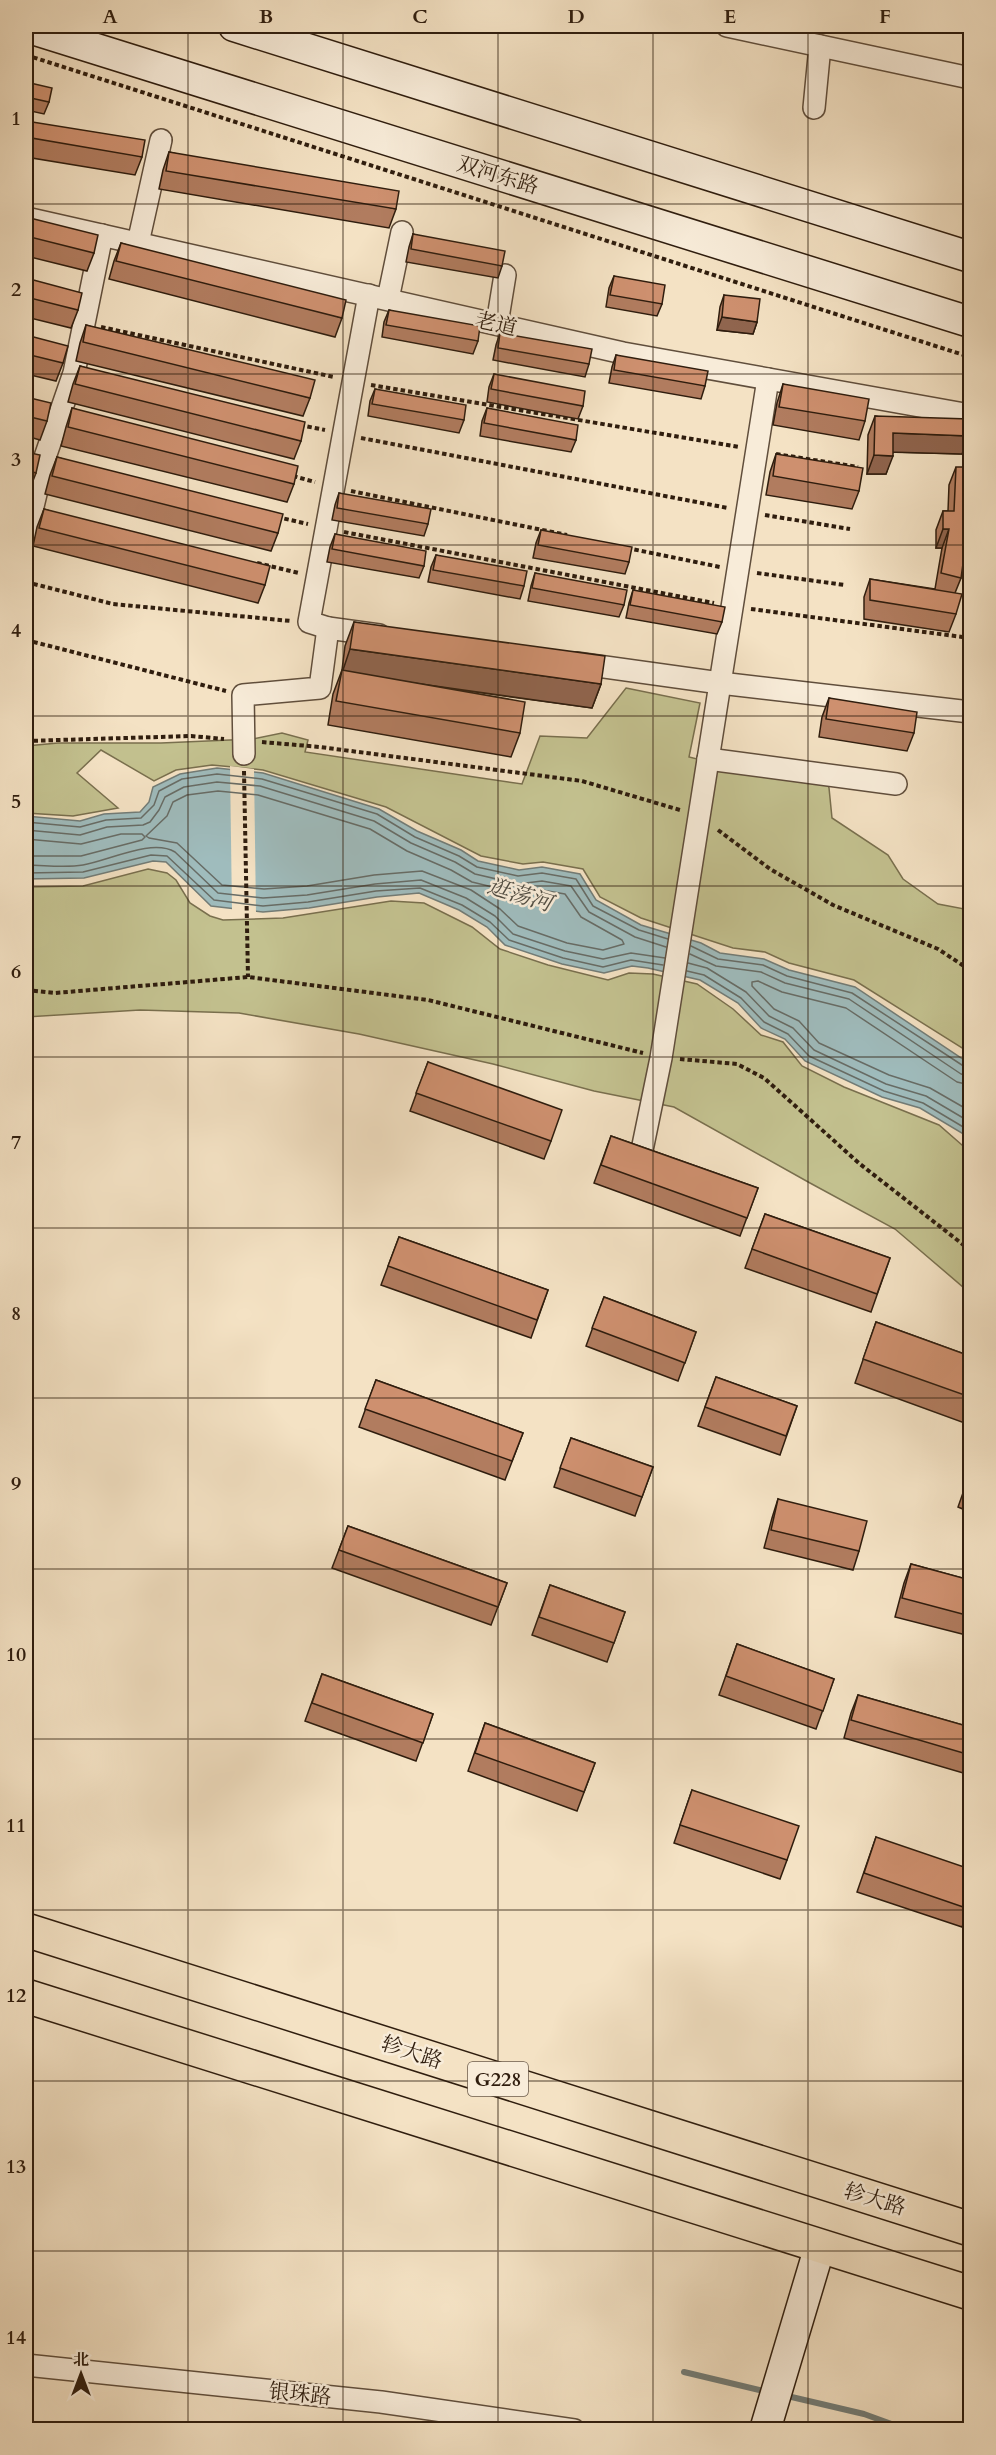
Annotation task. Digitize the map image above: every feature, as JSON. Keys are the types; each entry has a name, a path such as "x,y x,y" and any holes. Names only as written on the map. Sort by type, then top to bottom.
{"highway":[{"name":"轸大路","path":"26,1929 970,2229"},
{"path":"26,1996 970,2294"}],"street":[{"path":"234,26 970,257"},
{"path":"727,26 758,29 820,46 970,78"},
{"name":"双河东路","path":"26,27 970,322"},
{"path":"814,108 820,46"},
{"path":"138,243 160,140"},
{"name":"老道","path":"26,218 623,353 970,415"},
{"path":"244,754 243,695 320,688 317,577 353,382 402,232"},
{"path":"26,536 44,460 74,373 102,235"},
{"path":"497,324 505,275"},
{"path":"641,1155 666,1028 768,379"},
{"path":"319,625 399,638"},
{"path":"554,660 720,683 970,712"},
{"path":"708,759 896,784"},
{"path":"765,2430 820,2246"},
{"name":"银珠路","path":"26,2365 381,2402 574,2430"}],"path":[{"path":"26,55 970,357"},
{"path":"84,323 353,382 858,468"},
{"path":"298,424 343,435 747,512 850,529"},
{"path":"288,474 334,487 576,537"},
{"path":"270,515 326,529 732,606 970,638"},
{"path":"622,547 738,570 845,585"},
{"path":"249,561 317,577"},
{"path":"26,582 113,604 319,625"},
{"path":"26,640 243,695"},
{"path":"26,741 191,736 226,739"},
{"path":"261,742 320,747 582,781 641,797 699,816 770,869 833,905 938,949 970,970"},
{"path":"244,754 248,977"},
{"path":"26,990 55,993 248,977 428,1000 661,1058 737,1064 764,1078 860,1164 970,1250"}],"shaded area":[{"path":"626,688 700,703 689,757 721,765 827,780 832,818 888,855 903,879 938,904 970,910 970,1053 854,980 789,963 765,952 733,948 641,918 600,897 583,869 543,862 523,864 481,856 386,807 263,770 212,765 176,770 154,781 101,750 77,773 118,808 73,816 26,813 26,746 58,743 161,743 253,739 282,733 308,740 305,752 522,784 540,736 587,738"},
{"path":"148,869 167,873 176,880 190,903 210,916 223,920 283,918 391,901 424,903 472,927 500,949 548,965 608,980 629,973 653,974 697,984 733,1009 761,1035 783,1042 802,1066 844,1087 939,1125 970,1152 970,1293 895,1229 674,1107 594,1091 493,1064 359,1034 239,1013 140,1010 26,1017 26,887 83,886"}],"water":[{"name":"逛荡河","path":"217,768 263,773 379,809 417,831 461,850 478,861 519,870 542,867 580,874 596,900 641,925 701,943 720,953 764,959 789,970 855,987 970,1064 970,1138 920,1108 882,1097 805,1061 785,1039 761,1028 738,1003 700,980 632,966 604,973 562,964 505,945 487,927 459,910 419,893 263,912 211,906 166,862 153,861 84,878 26,879 26,816 80,821 104,814 140,812 149,802 153,787 180,774"}],"pier":[{"path":"230,766 254,769 256,914 232,911"}],"building":[{"path":"26,82 52,88 49,102 26,97"},
{"path":"26,121 145,140 142,157 26,137"},
{"path":"169,152 399,191 396,209 166,171"},
{"path":"26,217 98,235 94,253 26,236"},
{"path":"413,234 505,251 502,266 411,249"},
{"path":"121,243 346,300 342,318 116,261"},
{"path":"614,276 665,285 662,304 610,295"},
{"path":"26,278 82,293 78,310 26,297"},
{"path":"724,295 760,299 757,322 722,317"},
{"path":"389,310 480,326 478,341 386,325"},
{"path":"86,325 315,380 310,398 83,342"},
{"path":"500,333 592,349 589,364 498,348"},
{"path":"26,335 68,346 63,363 26,354"},
{"path":"616,355 708,371 705,386 614,370"},
{"path":"80,366 305,422 301,441 75,384"},
{"path":"494,374 585,391 583,406 491,389"},
{"path":"783,384 869,399 865,421 779,407"},
{"path":"375,389 466,405 464,420 372,404"},
{"path":"26,397 51,403 47,421 26,416"},
{"path":"72,408 298,466 294,484 68,427"},
{"path":"487,408 578,425 576,440 484,423"},
{"path":"875,416 969,419 969,436 893,433 893,456 874,455"},
{"path":"26,452 40,455 36,473 26,470"},
{"path":"776,454 863,468 859,491 773,476"},
{"path":"57,457 283,514 278,533 52,476"},
{"path":"956,467 970,467 970,513 961,578 941,573 949,529 943,529 943,511 954,511"},
{"path":"339,493 431,509 428,524 337,508"},
{"path":"44,509 270,566 265,585 39,528"},
{"path":"541,530 632,547 629,562 538,545"},
{"path":"335,534 426,551 424,566 332,549"},
{"path":"436,555 527,571 524,586 433,570"},
{"path":"535,573 627,590 624,605 532,588"},
{"path":"870,579 962,594 956,614 870,600"},
{"path":"633,590 725,607 722,622 630,605"},
{"path":"354,622 605,656 601,684 350,649"},
{"path":"342,670 525,702 520,733 336,701"},
{"path":"829,698 917,712 914,733 826,719"},
{"path":"428,1062 562,1110 551,1141 416,1093"},
{"path":"611,1136 758,1188 747,1218 601,1165"},
{"path":"765,1214 890,1258 877,1294 752,1249"},
{"path":"399,1237 548,1290 537,1320 388,1266"},
{"path":"604,1297 696,1332 685,1363 592,1328"},
{"path":"876,1322 970,1356 970,1397 863,1359"},
{"path":"716,1377 797,1406 786,1436 705,1407"},
{"path":"376,1380 523,1433 512,1461 365,1409"},
{"path":"571,1438 653,1467 642,1497 560,1468"},
{"path":"970,1473 970,1491 965,1489"},
{"path":"778,1499 867,1521 859,1551 771,1530"},
{"path":"348,1526 507,1583 498,1607 339,1550"},
{"path":"911,1564 970,1580 970,1616 902,1598"},
{"path":"550,1585 625,1612 614,1643 539,1617"},
{"path":"737,1644 834,1679 823,1711 726,1676"},
{"path":"322,1674 433,1714 423,1743 312,1703"},
{"path":"858,1695 970,1727 970,1755 851,1720"},
{"path":"485,1723 595,1763 584,1792 475,1753"},
{"path":"692,1790 799,1826 787,1860 680,1825"},
{"path":"876,1837 970,1869 969,1909 864,1873"}],"waterway":[{"path":"684,2372 768,2392"},
{"path":"783,2395 864,2414 908,2430"}]}
